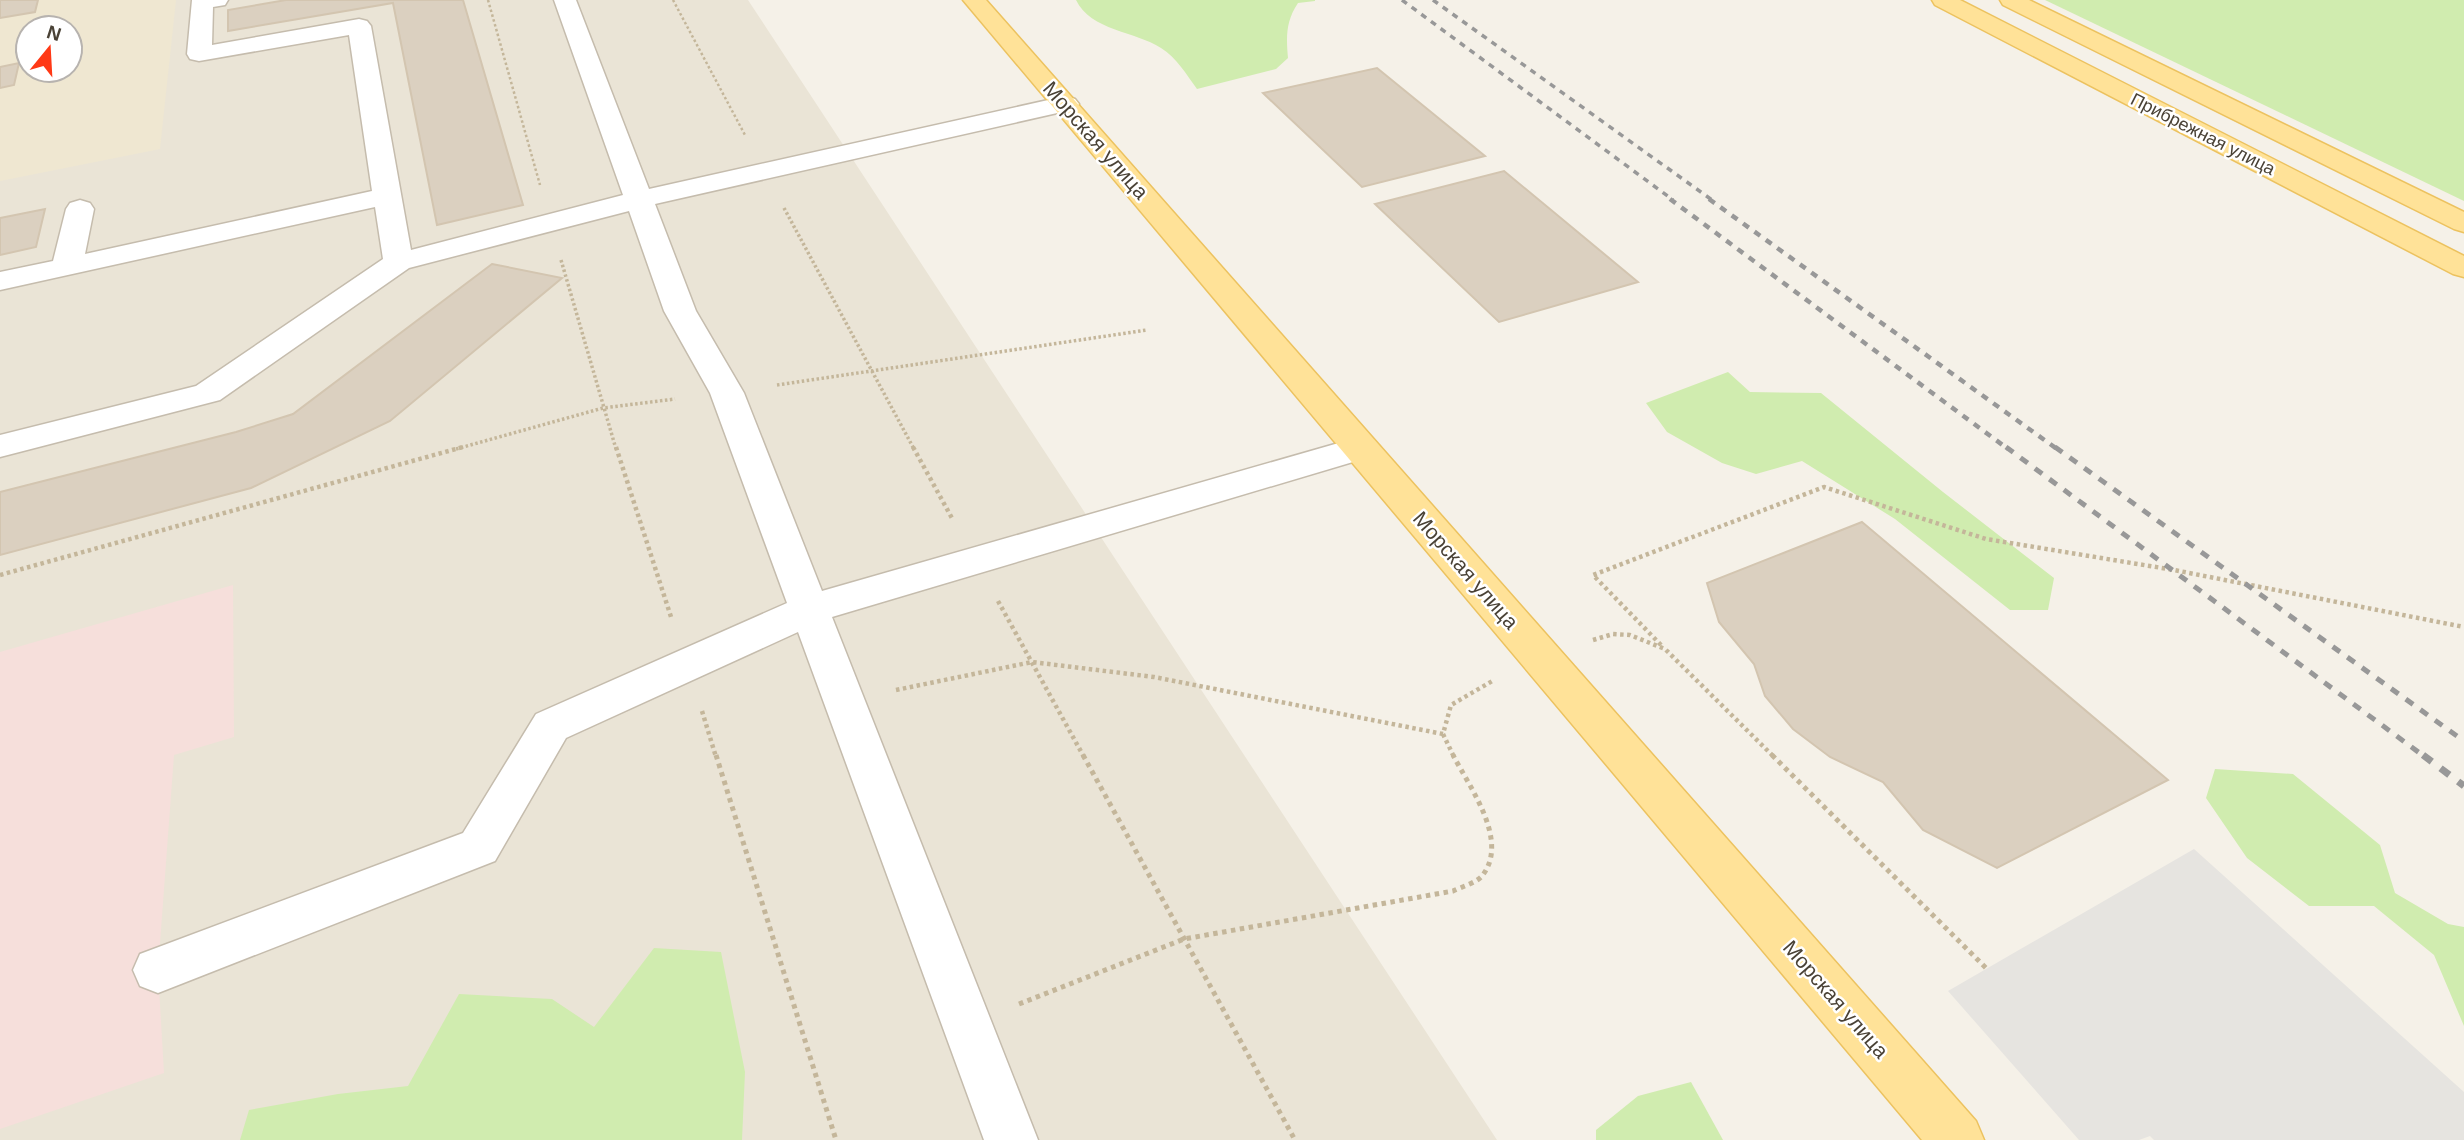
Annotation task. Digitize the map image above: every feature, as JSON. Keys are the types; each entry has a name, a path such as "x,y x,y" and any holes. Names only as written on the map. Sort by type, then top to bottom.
{"main road":[{"name":"Морская улица","path":"974,0 1957,1140"},
{"name":"Прибрежная улица","path":"1942,0 2464,268"},
{"name":"Прибрежная улица","path":"2011,0 2464,223"}],"street":[{"path":"216,0 202,2 199,54 359,26 398,262"},
{"path":"565,0 636,200 680,311 727,393 846,700 1011,1140"},
{"path":"0,446 208,393 398,262 636,200 1066,104"},
{"path":"0,281 387,196"},
{"path":"67,267 80,209"},
{"path":"158,970 479,848 551,726 811,608 1361,448"}],"path":[{"path":"488,0 603,408 687,664 836,1140"},
{"path":"0,575 603,408 727,393 1147,330"},
{"path":"1987,969 1593,575 1824,487 1986,540 2174,570 2464,627"},
{"path":"966,1024 1184,939 1453,891 1481,878 1492,856 1490,830 1443,734 1451,705 1479,687 1609,633 1636,634 1665,649"},
{"path":"846,700 1032,662 1154,677 1443,734"}],"shaded area":[{"path":"0,0 748,0 1497,1140 0,1140"},
{"path":"0,0 176,0 160,149 0,181"},
{"path":"233,585 234,737 174,755 158,970 164,1073 0,1129 0,652"},
{"path":"2194,849 2464,1092 2464,1140 2154,1140 2150,1136 2139,1140 2079,1140 1948,991"}],"green space":[{"path":"1076,0 1315,1 1298,3 1288,29 1288,58 1276,69 1197,89 1167,52 1092,18"},
{"path":"2045,0 2464,0 2464,201"},
{"path":"1728,372 1750,392 1821,393 2054,578 2048,610 2010,610 1895,519 1802,461 1756,474 1722,463 1667,432 1646,403"},
{"path":"2215,769 2293,774 2380,845 2395,893 2448,924 2464,927 2464,1026 2434,955 2374,906 2309,906 2247,858 2206,798"},
{"path":"654,948 721,952 745,1072 742,1140 240,1140 249,1110 338,1094 408,1086 459,994 552,999 594,1027"},
{"path":"1691,1082 1723,1140 1596,1140 1596,1130 1638,1096"}],"building":[{"path":"0,0 38,0 35,12 0,18"},
{"path":"286,0 463,0 523,205 437,225 393,3 228,31 228,10"},
{"path":"14,64 14,85 0,88 0,67"},
{"path":"1377,68 1485,156 1362,187 1263,93"},
{"path":"1504,171 1638,282 1499,322 1375,204"},
{"path":"45,209 36,247 0,255 0,218"},
{"path":"492,264 562,278 390,421 251,488 0,555 0,492 236,432 293,414"},
{"path":"1862,522 2168,780 1997,868 1923,830 1883,782 1830,757 1793,729 1765,696 1754,664 1719,622 1707,583"}],"railway":[{"path":"1402,0 1673,200"},
{"path":"1433,0 1712,200"},
{"path":"1670,199 2008,449"},
{"path":"1709,199 2057,449"},
{"path":"2006,447 2425,757"},
{"path":"2055,447 2464,741"},
{"path":"2423,755 2464,786"}]}
